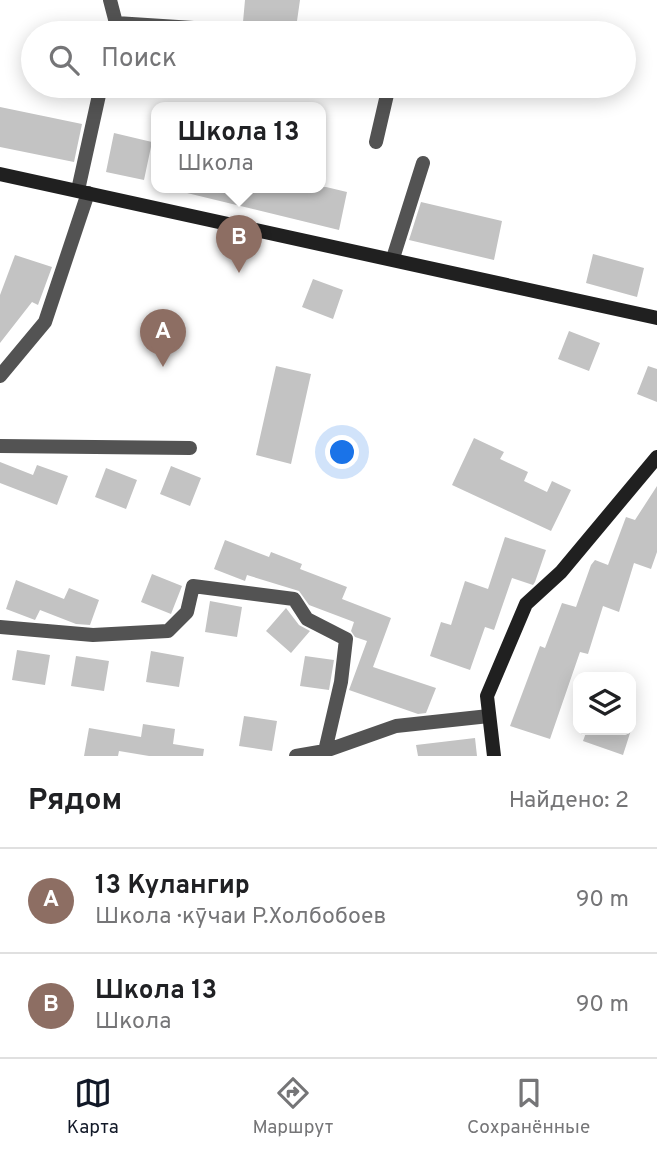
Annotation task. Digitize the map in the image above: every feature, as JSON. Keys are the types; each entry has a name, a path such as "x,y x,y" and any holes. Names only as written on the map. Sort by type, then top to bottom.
{"main road":[{"path":"0,174 657,318"},
{"path":"494,756 487,696 526,604 561,572 657,457"}],"street":[{"path":"110,0 113,21"},
{"path":"0,376 45,322 83,192 98,98"},
{"path":"376,142 386,98"},
{"path":"393,258 423,163"},
{"path":"0,446 190,448"},
{"path":"0,627 93,635 168,631 187,612 193,586 294,599 307,619 346,639 341,682 325,751"},
{"path":"296,756 325,751 396,726 489,716"}],"building":[{"path":"245,0 300,0 297,21 243,21"},
{"path":"0,107 82,124 74,162 0,147"},
{"path":"114,133 151,142 144,180 106,172"},
{"path":"326,187 347,192 339,230 187,193 326,193"},
{"path":"421,202 502,221 494,260 409,240"},
{"path":"593,254 644,268 637,297 586,283"},
{"path":"15,255 52,267 38,305 32,302 0,343 0,295"},
{"path":"313,279 343,290 333,319 302,307"},
{"path":"569,331 600,343 589,371 558,359"},
{"path":"276,366 311,374 291,464 256,455"},
{"path":"648,366 657,369 657,402 637,394"},
{"path":"474,438 504,452 500,459 528,472 524,481 547,492 552,481 571,490 551,531 452,485"},
{"path":"0,462 33,475 37,465 68,476 57,505 0,483"},
{"path":"171,466 201,478 190,506 160,494"},
{"path":"106,468 137,480 126,509 95,497"},
{"path":"657,486 657,552 651,569 634,563 619,612 603,606 588,654 580,652 550,739 510,726 540,646 545,648 562,603 576,607 591,565 595,560 608,565 626,517 635,520"},
{"path":"505,537 546,550 535,582 533,585 512,578 494,630 485,627 470,670 430,656 441,622 451,625 465,581 488,589"},
{"path":"225,540 269,557 271,552 302,564 300,569 347,587 342,599 391,618 373,667 436,688 426,713 418,714 349,690 367,641 355,637 351,631 354,622 309,605 299,591 247,575 245,581 214,569"},
{"path":"152,574 182,586 171,614 141,602"},
{"path":"16,580 64,599 69,588 99,600 90,625 76,624 40,610 35,620 6,609"},
{"path":"210,601 242,607 237,637 205,632"},
{"path":"286,608 299,625 310,631 291,653 266,631"},
{"path":"17,650 50,655 45,685 12,680"},
{"path":"151,651 184,657 179,687 146,682"},
{"path":"76,656 109,661 104,691 71,686"},
{"path":"305,656 334,660 329,690 300,686"},
{"path":"244,716 277,721 272,751 239,746"},
{"path":"143,724 175,729 173,744 204,749 203,756 149,756 119,751 118,756 84,756 89,728 141,737"},
{"path":"585,735 629,735 623,755 583,741"},
{"path":"475,738 477,756 418,756 416,745"}],"place":[{"name":"Школа 13","path":"239,273"},
{"name":"13 Кулангир","path":"163,367"}]}
